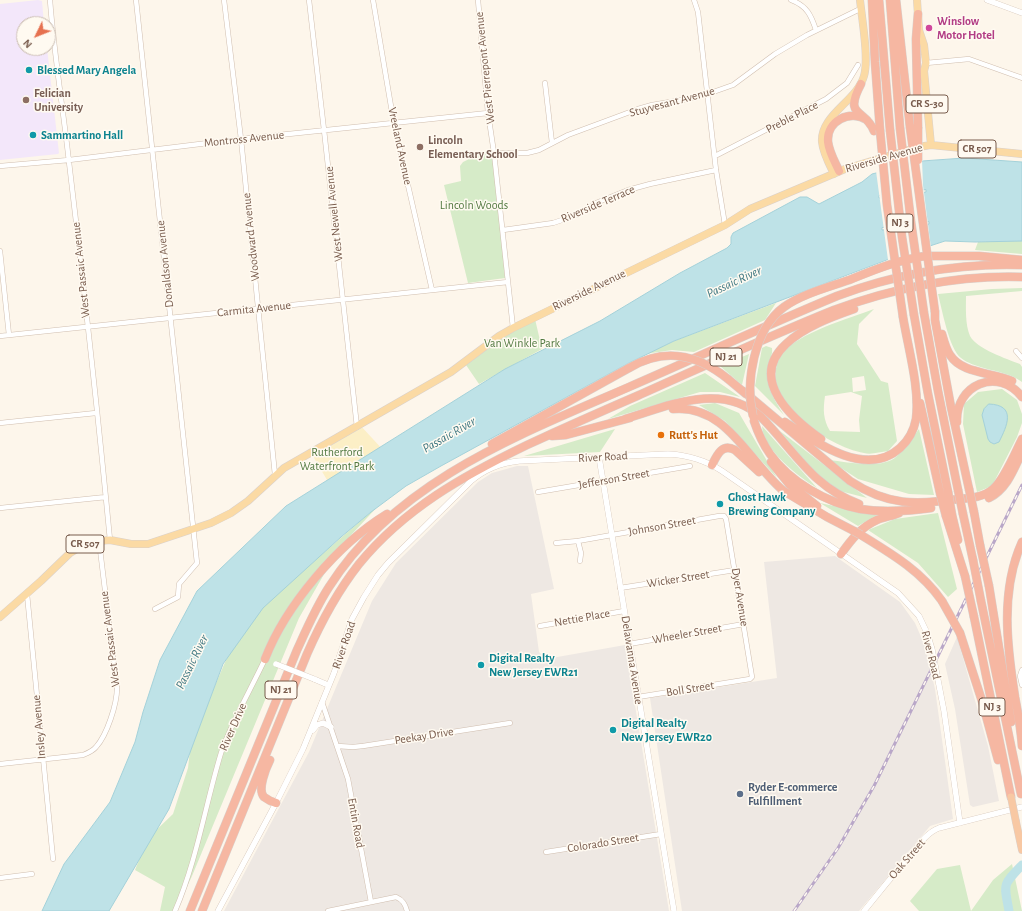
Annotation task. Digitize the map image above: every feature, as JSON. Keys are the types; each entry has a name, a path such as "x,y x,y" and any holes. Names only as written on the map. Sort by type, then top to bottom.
{"highway":[{"path":"743,391 782,420 820,444 851,457 869,460 882,458 898,450 908,440 912,432 916,418 916,399 877,131 872,0"},
{"name":"NJ 3","path":"879,0 899,214 914,315 944,492 974,617 1022,850"},
{"name":"NJ 3","path":"890,0 900,128 924,313 938,391 981,601 1019,770"},
{"path":"896,0 914,127 919,203 935,320 948,395 963,459 989,586 1022,796"},
{"path":"914,127 918,14"},
{"path":"861,84 855,99 855,108 858,113 877,131"},
{"path":"836,172 828,143 831,128 837,121 846,116 858,116 867,120"},
{"path":"857,533 800,494 784,478 764,451 753,419 750,388 753,361 763,333 778,312 788,304 804,296 896,262 925,256 970,255 1022,260"},
{"name":"NJ 21","path":"190,911 297,650 320,602 340,572 363,543 388,518 415,496 482,454 526,433 821,303 854,290 900,277 940,269 983,265 1022,265"},
{"name":"NJ 21","path":"202,911 314,637 333,602 359,565 382,538 414,511 480,468 546,437 822,315 858,302 909,288 967,279 1022,277"},
{"path":"851,457 811,432 783,405 776,395 772,384 773,362 777,354 786,343 802,332 844,312 909,288"},
{"path":"935,312 946,348 956,362 966,368 1011,380 1022,388"},
{"path":"444,477 493,443 641,362 658,357 671,356 701,361 713,367 850,481 875,494 902,502 918,504 931,503 976,497 986,494 994,489 1000,481 1022,439"},
{"path":"913,375 944,492"},
{"path":"963,459 957,415 960,403 968,392 982,383 997,382 1012,387 1022,397"},
{"path":"546,437 566,435 663,407 702,398 718,397 737,402 758,414 813,476 828,489 841,497 856,503 887,511"},
{"path":"625,419 676,408 693,410 709,415 726,427 768,476 786,492"},
{"path":"753,419 763,441 774,458 790,475 805,486 827,498 866,510 903,511 977,502 992,497 1005,485 1022,452"},
{"path":"712,465 716,456 721,450 733,448 770,481 908,565 927,583 942,601 960,633 974,674 998,761 1011,797"},
{"path":"265,659 293,607 324,568 377,520 415,496"},
{"path":"841,554 854,536 866,526 877,520 903,511"},
{"path":"1022,542 1014,564 1010,583 1007,627 1010,662 1022,746"},
{"path":"276,803 264,797 261,787 267,765 288,710 294,686"}],"main road":[{"path":"836,172 823,146 823,131 828,121 854,94 861,84 864,75 866,62 860,0"},
{"name":"CR S-30","path":"917,0 919,30 924,43 926,63 924,72 931,145"},
{"name":"Riverside Avenue","path":"194,529 211,523 231,513 248,501 275,475 451,372 499,336 725,225 750,209 836,172 914,148 931,145 1022,154"},
{"name":"CR 507","path":"0,617 27,594 70,553 85,544 110,540 131,544 148,544 194,529"}],"street":[{"name":"West Passaic Avenue","path":"50,0 54,53 69,160 110,540"},
{"name":"Donaldson Avenue","path":"136,0 197,562 178,584 178,597 156,609"},
{"name":"Woodward Avenue","path":"224,0 241,139 275,475"},
{"name":"West Newell Avenue","path":"309,0 357,427"},
{"name":"Vreeland Avenue","path":"373,0 394,124 432,290"},
{"name":"West Pierrepont Avenue","path":"478,0 488,113 494,152 513,328"},
{"path":"694,0 698,12 716,170 725,225"},
{"path":"792,0 799,3 808,11 816,30"},
{"path":"987,0 1022,13"},
{"name":"Stuyvesant Avenue","path":"494,152 530,152 543,148 574,132 638,109 652,105 699,97 732,85 775,54 816,30 860,9"},
{"path":"926,63 969,59 1022,78"},
{"name":"Preble Place","path":"715,156 826,99 847,83 858,65"},
{"path":"545,83 552,143"},
{"name":"Montross Avenue","path":"0,166 69,160 241,139 488,113"},
{"name":"Riverside Terrace","path":"503,230 553,223 577,215 596,204 628,190 716,170"},
{"path":"0,251 9,335"},
{"name":"Carmita Avenue","path":"0,336 88,328 508,282"},
{"path":"1016,351 1022,358"},
{"path":"0,423 96,413"},
{"name":"River Road","path":"219,910 276,803 311,732 352,619 370,586 394,557 478,475 493,467 508,462 674,454 693,457 712,465 898,593 919,616 927,633 932,650 944,711 960,823"},
{"name":"Delawanna Avenue","path":"599,457 674,911"},
{"name":"Jefferson Street","path":"538,492 690,466"},
{"path":"0,508 106,497"},
{"name":"Dyer Avenue","path":"713,517 724,516 726,519 752,672 752,677 750,679 742,681"},
{"name":"Johnson Street","path":"556,543 578,541 713,517"},
{"name":"West Passaic Avenue","path":"0,764 83,755 97,746 103,735 115,705 117,688 99,541"},
{"path":"578,541 581,553 580,561"},
{"name":"Wicker Street","path":"620,588 735,570"},
{"name":"Insley Avenue","path":"27,594 53,859"},
{"name":"Nettie Place","path":"540,626 624,610"},
{"name":"Wheeler Street","path":"629,644 744,624"},
{"path":"265,659 328,686"},
{"name":"River Drive","path":"175,911 192,864 223,748 265,659"},
{"path":"1022,670 1020,676 1022,685"},
{"name":"Boll Street","path":"638,697 742,681"},
{"name":"Entin Road","path":"322,702 348,779 371,902"},
{"path":"311,732 320,723 326,723 331,727"},
{"name":"Peekay Drive","path":"338,746 364,746 510,723"},
{"path":"960,823 1022,807"},
{"name":"Oak Street","path":"864,911 891,877 930,834 939,828 960,823"},
{"name":"Colorado Street","path":"546,852 661,834"},
{"path":"0,878 32,874"},
{"path":"328,911 396,897 401,899 407,911"}],"shaded area":[{"name":"Felician University","path":"38,0 42,1 43,16 16,16 16,56 48,56 58,154 0,160 0,4"},
{"path":"517,466 528,466 554,589 531,594 539,652 546,659 625,645 669,911 224,911 309,752 372,601 396,563 478,482 492,473"},
{"path":"835,556 900,602 915,623 925,646 935,689 953,819 930,826 859,911 682,911 650,698 777,678 764,562"},
{"path":"957,637 988,746 999,801 973,807 970,805 955,709 945,664"}],"green space":[{"name":"Lincoln Woods","path":"492,148 505,278 468,283 444,185 461,181 460,166 463,162"},
{"path":"1007,240 1022,241 1022,254 975,250 978,242"},
{"path":"1022,288 1022,291 966,296 966,306 968,331 970,336 985,349 1020,364 1022,367 1022,382 1008,375 975,365 961,358 953,346 950,338 938,294"},
{"path":"776,303 765,320 694,352 672,350 645,354 674,341"},
{"path":"874,309 859,324 857,344 881,381 888,383 897,441 888,451 870,454 849,449 832,441 799,417 786,403 778,387 776,370 782,354 789,346 799,339 825,327","holes":["864,376 866,390 853,392 852,378","851,392 862,396 859,420 860,432 830,431 824,414 825,396"]},
{"name":"Van Winkle Park","path":"535,319 542,349 479,384 466,365 501,339"},
{"path":"766,346 772,348 767,375 769,387 774,399 784,415 755,386 762,348"},
{"path":"749,354 742,385 720,366"},
{"path":"705,373 740,397 720,392 700,392 608,419 630,406"},
{"path":"1002,389 1017,400 1022,414 1022,423 1017,437 992,486 977,492 963,424 964,404 978,392"},
{"path":"715,403 739,413 777,478 725,421 699,405"},
{"path":"762,426 817,488 783,462 775,453 768,444"},
{"path":"615,429 600,452 524,456"},
{"path":"919,429 934,495 909,494 858,479 829,460 864,464 883,463 897,456"},
{"path":"780,431 867,498 836,490 815,473"},
{"path":"820,503 877,515 858,526"},
{"path":"380,504 339,548 299,618 192,876 176,911 160,911 165,887 135,870 148,838 173,814 188,768 191,741 226,660 246,620"},
{"path":"938,513 957,589 948,597 918,563 868,530 895,519"},
{"path":"1012,864 1022,911 971,911 993,880"},
{"path":"960,865 971,911 919,911 910,901 937,869"}],"sand":[{"name":"Rutherford Waterfront Park","path":"360,425 384,451 330,485 311,453"}],"water":[{"name":"Passaic River","path":"965,158 1022,162 1022,241 945,241 887,260 674,341 629,363 406,486 341,537 263,608 223,664 169,809 109,911 42,911 64,864 110,802 135,742 160,660 197,591 286,506 505,369 600,321 680,273 727,248 731,244 731,237 733,233 800,197 807,197 819,204 862,182 872,174 923,161","holes":["926,190 926,192 879,198 879,196","929,222 929,224 882,230 882,228"]},
{"path":"989,404 998,405 1004,408 1008,417 1005,429 999,442 994,444 988,439 982,415 984,409"}],"pier":[{"path":"922,160 923,185 931,248 888,262 783,302 799,294 888,260 876,171"}],"waterway":[{"path":"1009,911 1006,885 1022,865"}],"railway":[{"path":"794,911 838,848 874,786 1022,485"}],"place":[{"name":"Winslow Motor Hotel","path":"929,28"},
{"name":"Blessed Mary Angela","path":"29,70"},
{"name":"Felician University","path":"26,100"},
{"name":"Sammartino Hall","path":"33,135"},
{"name":"Lincoln Elementary School","path":"420,147"},
{"name":"Rutt's Hut","path":"661,435"},
{"name":"Ghost Hawk Brewing Company","path":"720,504"},
{"name":"Digital Realty New Jersey EWR21","path":"481,665"},
{"name":"Digital Realty New Jersey EWR20","path":"613,730"},
{"name":"Ryder E-commerce Fulfillment","path":"740,794"}]}
